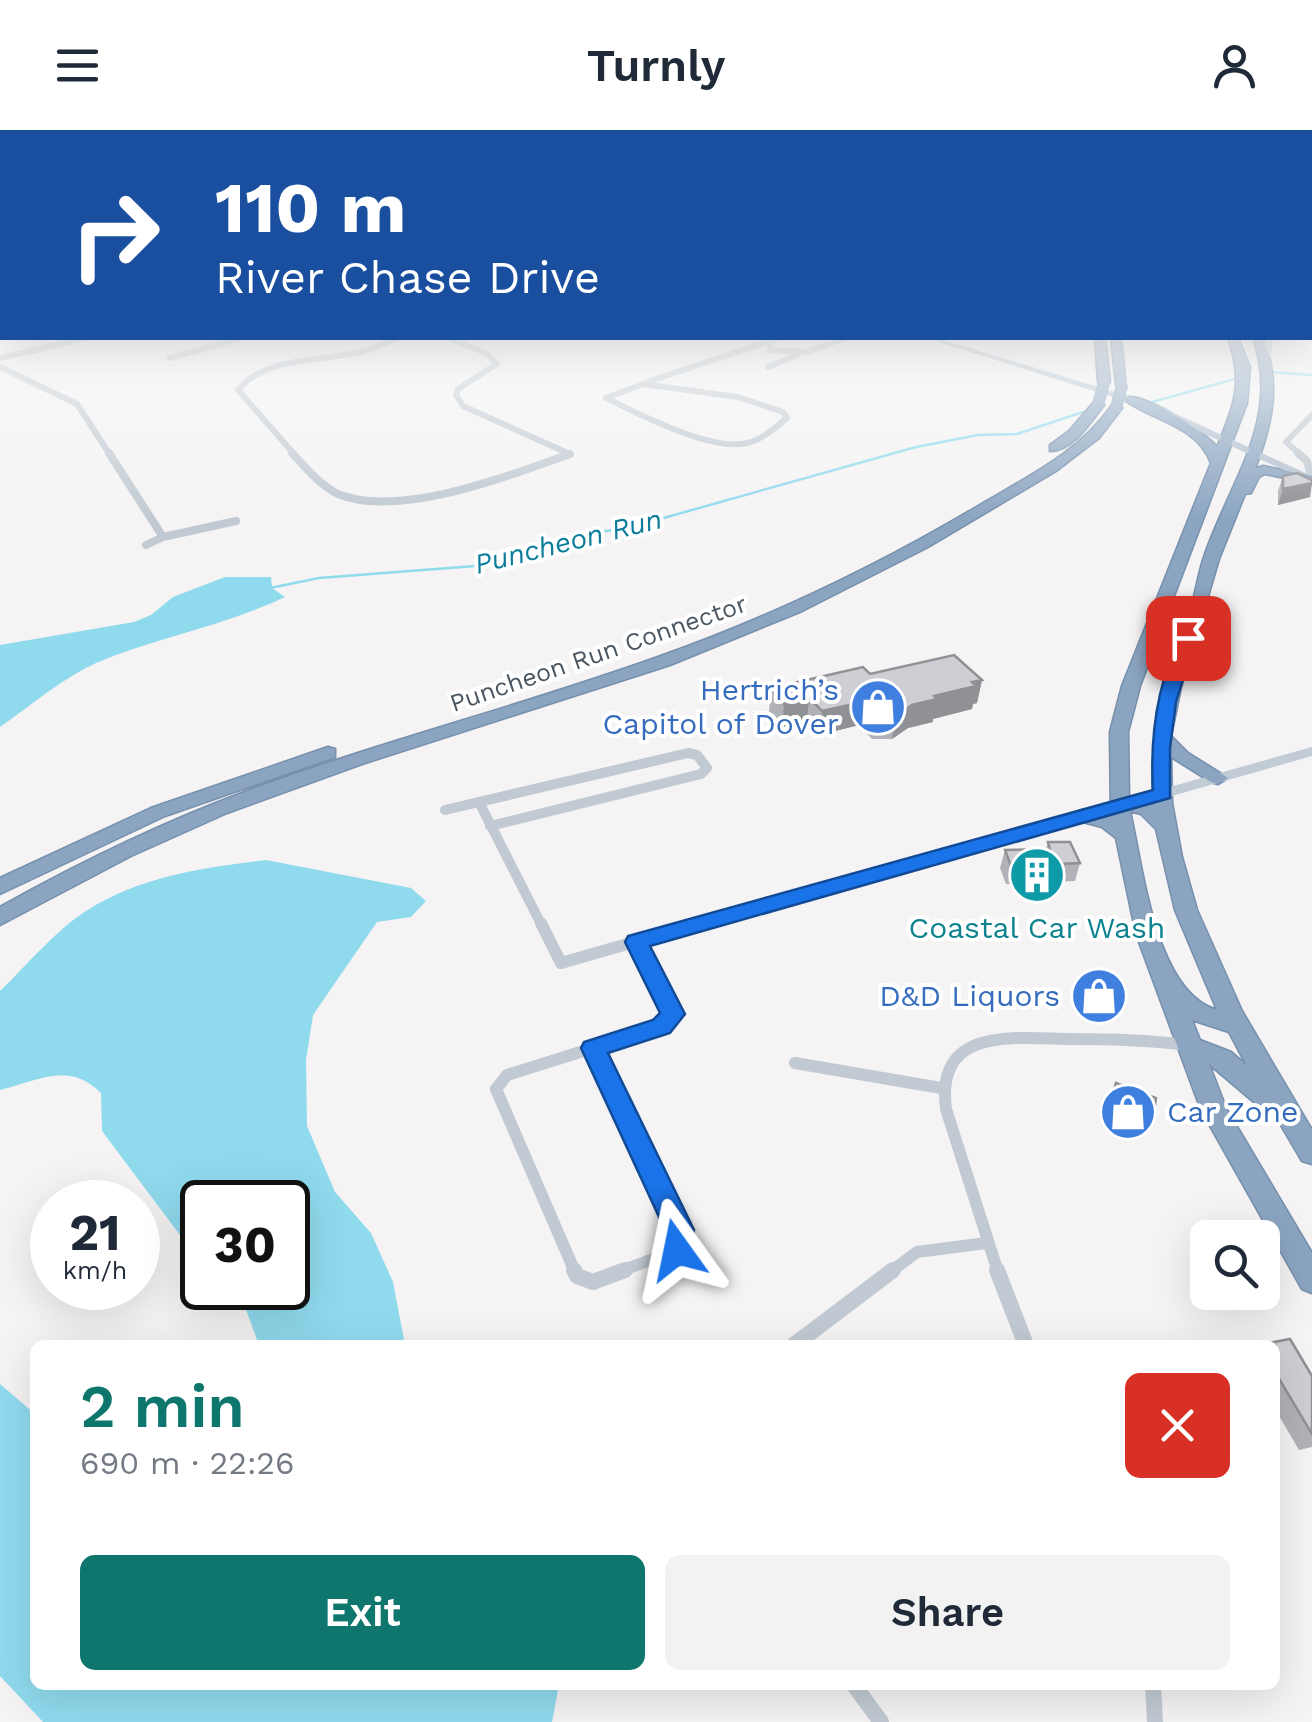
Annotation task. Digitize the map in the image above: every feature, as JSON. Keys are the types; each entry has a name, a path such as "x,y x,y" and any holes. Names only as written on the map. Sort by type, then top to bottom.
{"highway":[{"name":"Puncheon Run Connector","path":"1103,371 1104,382 1116,399"},
{"path":"1116,371 1116,399 1203,436 1214,446 1217,462"},
{"path":"1242,371 1246,436 1253,452"},
{"path":"1269,371 1271,384 1260,431 1211,560 1170,692 1162,738 1163,793 1167,828 1201,952 1236,1025 1306,1143"},
{"path":"1181,418 1207,424 1226,422 1243,394"},
{"path":"1243,394 1158,611 1120,732 1125,835 1147,934 1214,1110 1312,1280"},
{"name":"Puncheon Run Connector","path":"0,887 91,841 196,797 619,661 770,604 886,549 1015,474 1063,443 1116,399"},
{"name":"Puncheon Run Connector","path":"0,917 124,850 237,802 664,661 825,596 944,533 1066,458 1103,427 1116,399"},
{"path":"1260,431 1294,472"},
{"path":"1211,560 1220,514 1236,470 1236,456 1227,439"},
{"path":"1235,504 1260,471 1312,480"},
{"path":"1158,611 1176,617 1181,628 1168,670 1170,692"},
{"path":"1162,738 1181,757 1218,778"},
{"path":"1123,805 1148,810 1167,828"},
{"path":"1082,816 1109,822 1125,835"},
{"path":"1161,975 1200,1014 1236,1025"},
{"path":"1188,1045 1246,1076 1306,1143"}],"main road":[{"path":"1032,371 1181,418 1312,480"}],"street":[{"path":"7,371 76,404 163,536"},
{"path":"267,371 242,382 238,390 329,489 351,498 387,498 475,484 570,454 463,406 456,395 458,389 486,371"},
{"path":"643,384 738,397 783,412 787,418 767,435 750,442 721,444 606,398 643,384 680,371"},
{"path":"1312,414 1286,442 1307,461 1312,480"},
{"path":"146,545 163,536 236,521"},
{"path":"478,802 560,963 1312,751"},
{"path":"445,810 688,753 696,755 707,768 701,774 490,826"},
{"path":"593,1048 680,1230 677,1250 593,1282 577,1276 496,1089 507,1075 661,1026 673,1014 636,942"},
{"path":"1024,1340 986,1243 942,1088 944,1074 972,1044 993,1038 1144,1039 1188,1045"},
{"path":"795,1064 942,1088"},
{"path":"801,1340 916,1252 986,1243"},
{"path":"858,1690 881,1722"},
{"path":"1153,1690 1155,1722"}],"water":[{"path":"225,577 271,577 272,588 285,597 96,663 59,684 0,727 0,645 134,622 151,615 173,597"},
{"path":"266,860 411,888 426,901 411,917 377,922 313,1015 306,1060 307,1126 335,1192 371,1233 393,1282 404,1340 257,1340 246,1310 310,1310 310,1180 180,1180 180,1235 160,1208 160,1180 139,1180 102,1131 101,1093 89,1083 66,1075 0,1090 0,991 63,928 86,911 150,882 195,870"},
{"path":"0,1384 30,1410 30,1690 558,1690 552,1722 43,1722 0,1676"}],"building":[{"path":"1297,473 1312,483 1283,489 1283,476"},
{"path":"954,655 982,680 972,682 976,686 912,705 896,716 876,716 862,702 822,711 809,698 784,704 771,688 863,667 870,674"},
{"path":"1048,842 1070,842 1080,863 1011,866 1005,850 1050,849"},
{"path":"1116,1083 1156,1098 1153,1119 1110,1104"},
{"path":"1290,1339 1312,1376 1312,1434 1280,1380 1280,1341"}],"waterway":[{"name":"Puncheon Run","path":"1270,372 1312,375"},
{"name":"Puncheon Run","path":"1152,402 1238,378"},
{"name":"Puncheon Run","path":"270,588 319,578 488,565 583,534 628,528 916,447 978,435 1017,434 1083,412"}],"place":[{"name":"Hertrich’s Capitol of Dover","path":"878,707"},
{"name":"Coastal Car Wash","path":"1037,875"},
{"name":"D&D Liquors","path":"1099,996"},
{"name":"Car Zone","path":"1128,1112"}],"route":[{"path":"677,1250 680,1230 593,1048 661,1026 673,1014 636,942 1163,793 1160,748 1167,702 1188,638"}]}
